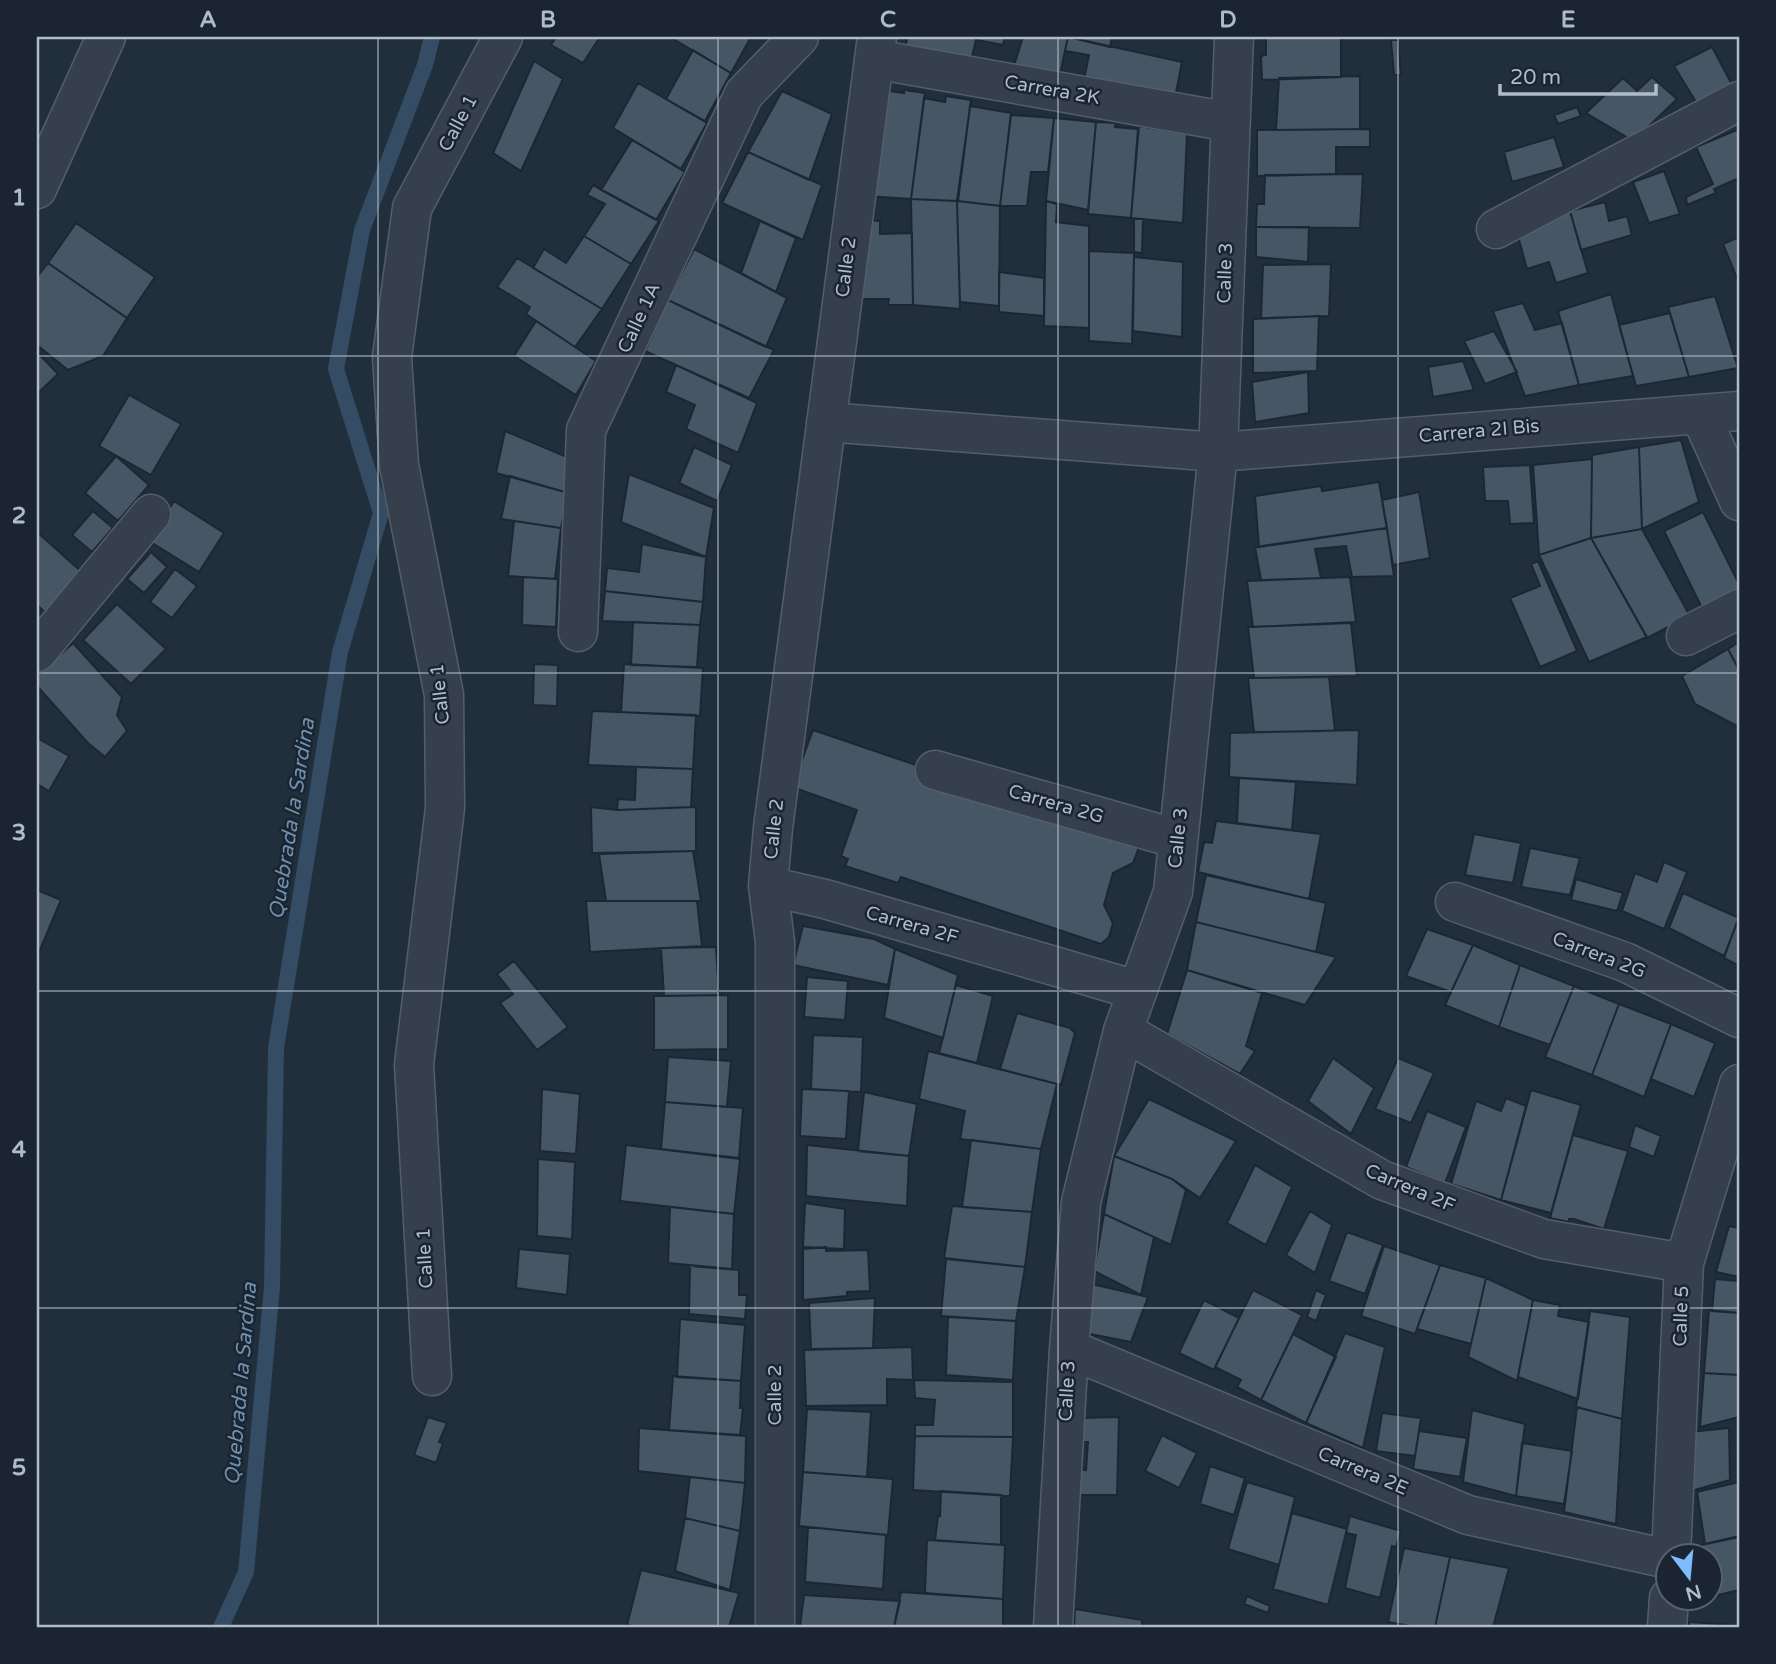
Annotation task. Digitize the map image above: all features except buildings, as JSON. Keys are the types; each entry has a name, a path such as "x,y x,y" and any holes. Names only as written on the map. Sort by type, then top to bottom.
{"street":[{"path":"37,189 106,37"},
{"name":"Calle 1","path":"432,1377 414,1065 445,808 444,695 399,465 392,357 412,208 503,37"},
{"name":"Calle 1A","path":"578,632 586,430 744,94 799,37"},
{"name":"Calle 3","path":"1053,1627 1069,1349 1081,1202 1136,990 1172,892 1218,452 1234,37"},
{"name":"Carrera 2K","path":"875,48 1230,122"},
{"name":"Calle 2","path":"775,1627 775,942 768,886 773,828 875,48"},
{"path":"1496,229 1739,102"},
{"name":"Carrera 2I Bis","path":"826,422 1218,452 1739,411"},
{"path":"1700,414 1739,501"},
{"path":"37,652 151,514"},
{"path":"1686,636 1739,609"},
{"name":"Carrera 2G","path":"935,770 1178,839"},
{"name":"Carrera 2F","path":"768,886 1136,990"},
{"name":"Carrera 2G","path":"1455,902 1625,962 1739,1018"},
{"name":"Carrera 2F","path":"1124,1031 1382,1180 1544,1240 1684,1263"},
{"name":"Calle 5","path":"1670,1542 1684,1263 1739,1084"},
{"name":"Carrera 2E","path":"1069,1349 1468,1515 1654,1554"}],"waterway":[{"name":"Quebrada la Sardina","path":"221,1627 246,1572 272,1287 276,1048 340,652 381,513 336,369 362,230 425,65 432,37"}]}
